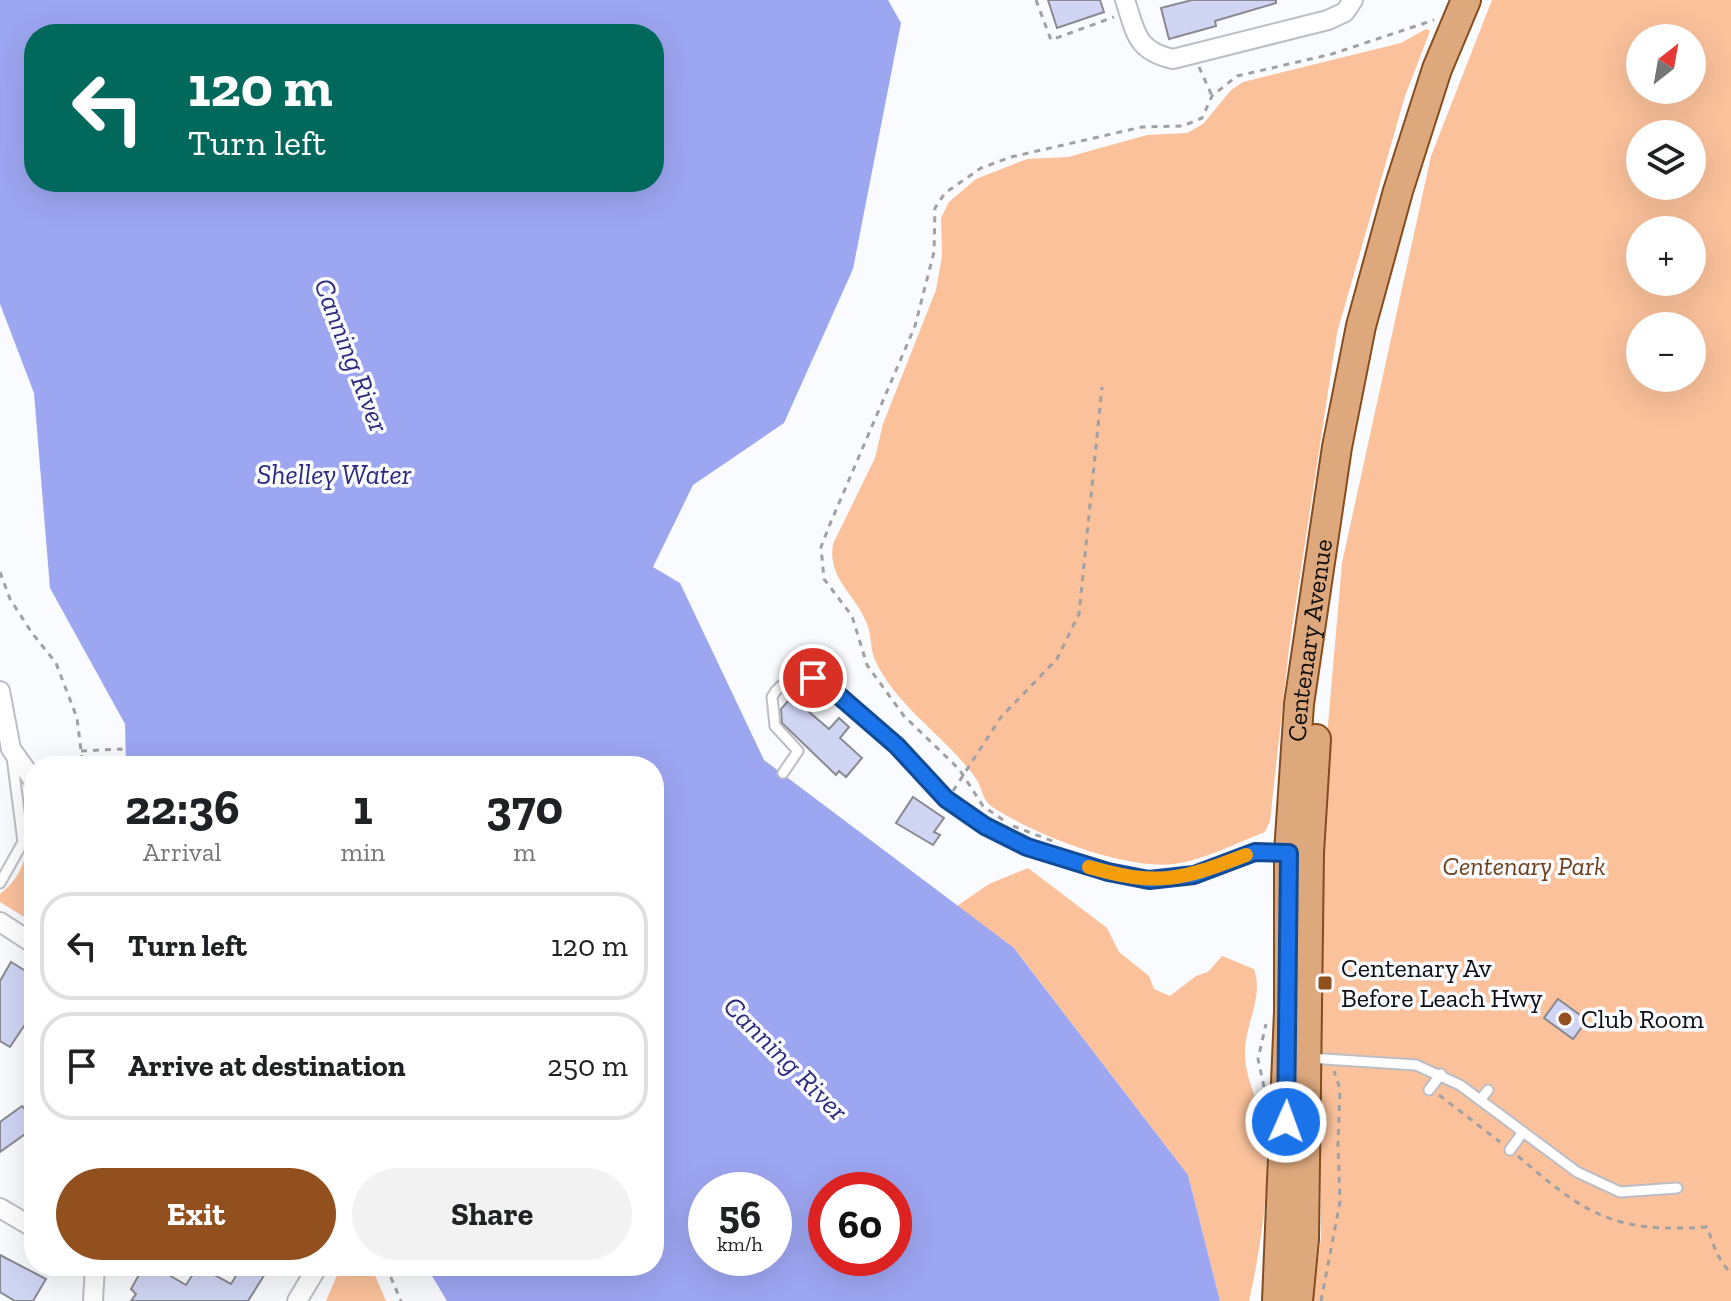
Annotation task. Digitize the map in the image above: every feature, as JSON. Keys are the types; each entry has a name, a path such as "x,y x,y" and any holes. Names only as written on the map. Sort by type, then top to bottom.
{"main road":[{"name":"Centenary Avenue","path":"1298,1301 1322,1058 1299,853 1299,704 1337,447 1361,326 1402,176 1437,69 1466,0"},
{"name":"Centenary Avenue","path":"1277,1301 1299,853 1320,676 1361,394 1412,190 1444,93 1481,0"}],"street":[{"path":"1122,9 1151,54 1173,59 1328,20 1345,12 1353,0"},
{"path":"0,691 11,749 24,767"},
{"path":"0,922 24,938"},
{"path":"0,1208 24,1222"},
{"path":"93,1301 94,1276"},
{"path":"297,1301 312,1276"}],"lane":[{"path":"783,773 798,756 798,751 775,726 772,697 786,682 813,678 822,681 897,746 946,799 985,826 1027,847 1108,872 1149,880 1194,875 1255,852 1299,853"},
{"path":"0,883 23,842 11,749"},
{"path":"1322,1058 1416,1065 1441,1074 1577,1172 1620,1192 1677,1188"},
{"path":"1430,1089 1441,1074"},
{"path":"1480,1100 1488,1090"},
{"path":"1510,1150 1523,1132"},
{"path":"1556,1157 1564,1146"}],"path":[{"path":"1036,0 1051,40 1122,9 1123,39 1136,34"},
{"path":"1065,846 1007,823 990,811 965,776 904,716 867,665 852,616 824,579 821,559 830,524 915,326 934,252 935,208 945,193 981,168 1127,130 1183,126 1202,118 1212,96 1237,76 1332,54 1442,19"},
{"path":"1194,54 1212,96"},
{"path":"946,799 965,776 1001,717 1057,659 1079,614 1102,387"},
{"path":"0,572 10,599 56,663 77,718 82,756"},
{"path":"81,751 121,749 122,756"},
{"path":"1321,1301 1340,1202 1340,1089 1334,1073 1322,1058"},
{"path":"1337,1074 1343,1072"},
{"path":"1430,1089 1608,1220 1650,1228 1707,1227 1717,1254 1731,1275"},
{"path":"390,1276 401,1301"}],"green space":[{"name":"Centenary Park","path":"1492,0 1731,0 1731,1301 1312,1301 1321,1238 1317,852 1342,563 1431,156"},
{"path":"1426,29 1430,31 1405,96 1337,333 1289,648 1270,821 1265,832 1197,859 1153,864 1105,856 1030,828 988,803 965,764 909,708 884,677 873,656 867,624 838,577 832,556 833,544 875,458 883,424 936,290 942,256 941,218 949,202 976,179 1027,159 1068,157 1147,135 1187,133 1203,124 1231,90 1243,82 1401,43"},
{"path":"24,859 24,917 0,902 0,894 11,884"},
{"path":"1028,868 1107,928 1119,952 1149,976 1154,989 1170,996 1196,976 1208,972 1222,956 1254,969 1257,990 1245,1061 1264,1130 1267,1170 1261,1238 1249,1301 1220,1301 1188,1175 1014,948 957,906 989,884"},
{"path":"337,1276 375,1276 386,1301 326,1301"}],"water":[{"name":"Shelley Water","path":"0,0 888,0 901,23 853,269 784,423 693,485 653,567 680,583 764,760 1014,948 1188,1175 1220,1301 447,1301 432,1276 664,1276 664,756 126,756 125,724 50,588 34,393 0,304"}],"building":[{"path":"1048,0 1100,0 1104,12 1057,28"},
{"path":"1192,0 1276,0 1276,3 1215,21 1216,26 1169,39 1161,8"},
{"path":"788,701 799,708 801,705 829,729 839,718 849,727 840,738 862,758 846,777 839,771 836,775 782,723 781,709"},
{"path":"913,797 944,818 934,832 940,835 933,845 896,823"},
{"path":"11,962 24,970 24,1026 10,1047 0,1041 0,981"},
{"name":"Club Room","path":"1558,999 1587,1020 1573,1039 1544,1018"},
{"path":"22,1106 24,1108 24,1135 0,1152 0,1122"},
{"path":"0,1255 24,1268 24,1276 46,1279 33,1301 15,1301 0,1292"},
{"path":"138,1276 171,1276 186,1285 192,1276 216,1276 231,1284 236,1276 264,1276 248,1301 131,1301 136,1294 131,1289"}],"slow traffic":[{"path":"1089,867 1149,880 1169,880 1194,875 1246,855"}],"place":[{"name":"Centenary Av Before Leach Hwy","path":"1325,983"},
{"name":"Club Room","path":"1565,1019"}],"route":[{"path":"813,678 822,681 897,746 946,799 985,826 1027,847 1108,872 1149,880 1194,875 1255,852 1289,853 1286,1122"}],"water label":[{"name":"Canning River","path":"352,355"},
{"name":"Canning River","path":"786,1058"}]}
